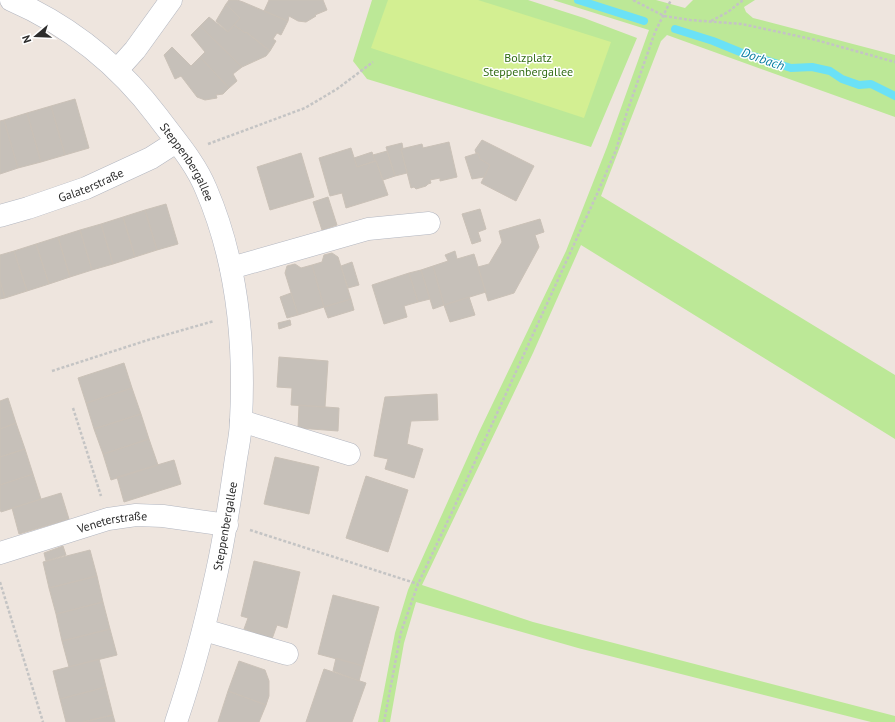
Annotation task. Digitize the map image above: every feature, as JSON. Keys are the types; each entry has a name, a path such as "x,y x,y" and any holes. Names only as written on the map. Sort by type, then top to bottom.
{"street":[{"name":"Steppenbergallee","path":"11,0 30,8 56,23 91,47 118,70 150,107 181,147 206,187 220,227 231,268 239,314 242,375 241,421 227,525 204,630 176,722"},
{"path":"118,70 135,50 171,0"},
{"name":"Galaterstraße","path":"0,216 86,188 151,158 181,147"},
{"path":"231,268 368,229 429,223"},
{"path":"241,421 349,454"},
{"name":"Veneterstraße","path":"0,553 108,519 136,515 163,516 227,525"},
{"path":"204,630 287,654"}],"path":[{"path":"633,0 664,16 690,20 742,24 816,40 895,62"},
{"path":"384,722 401,632 418,584 597,194 616,150 629,106 655,32 671,0"},
{"path":"711,22 728,12 743,0"},
{"path":"181,147 230,135 305,108 337,90 373,62"},
{"path":"52,371 148,340 239,314"},
{"path":"74,408 108,519"},
{"path":"227,525 251,530 418,584"},
{"path":"0,582 43,722"}],"green space":[{"name":"Bolzplatz Steppenbergallee","path":"372,0 528,0 584,18 637,38 591,147 367,79 353,61"},
{"path":"388,0 478,0 611,42 584,118 371,48"},
{"path":"553,0 656,0 685,8 693,0 755,0 744,7 746,12 753,18 895,55 895,117 667,35 661,41 601,196 895,375 895,439 581,245 533,353 422,585 533,622 895,716 895,722 871,722 578,648 416,602 404,643 390,722 378,722 395,633 408,590 479,432 566,251 607,147 649,30"}],"building":[{"path":"229,0 243,2 288,21 281,35 277,33 273,39 276,41 270,51 246,32 245,33 234,25 240,18 226,4"},
{"path":"269,0 323,0 327,10 315,15 316,16 306,22 298,21 289,16 288,21 264,11"},
{"path":"226,4 240,18 228,32 216,21"},
{"path":"209,17 228,32 234,25 245,33 246,32 270,51 266,56 242,67 200,26"},
{"path":"200,26 242,67 233,74 237,81 229,88 200,57 205,52 191,35"},
{"path":"172,47 191,66 200,57 229,88 223,94 216,95 217,98 205,100 197,97 181,76 175,79 164,55"},
{"path":"75,99 89,148 65,155 51,106"},
{"path":"51,106 65,155 41,162 27,113"},
{"path":"27,113 41,162 18,168 4,120"},
{"path":"4,120 18,168 0,174 0,121"},
{"path":"482,140 534,166 516,201 481,183 490,165 480,159 475,150"},
{"path":"449,142 457,177 440,181 440,178 430,180 431,183 426,186 416,189 414,187 411,188 401,149 422,144 423,148"},
{"path":"402,143 403,149 401,149 407,173 395,176 386,147"},
{"path":"351,148 357,167 376,161 388,195 346,208 342,193 330,196 319,158"},
{"path":"387,151 395,176 383,180 373,155"},
{"path":"372,152 375,161 357,167 354,158"},
{"path":"301,153 314,197 270,210 257,167"},
{"path":"478,153 480,159 490,165 484,177 472,179 465,157"},
{"path":"328,197 337,225 322,230 313,202"},
{"path":"166,204 178,244 157,250 145,210"},
{"path":"480,209 486,229 478,232 481,241 472,244 462,214"},
{"path":"145,210 157,250 135,257 123,217"},
{"path":"123,217 135,257 113,264 101,224"},
{"path":"540,219 544,232 535,235 539,247 514,293 488,301 478,267 489,264 502,242 499,231"},
{"path":"101,224 113,264 92,270 80,230"},
{"path":"80,230 92,270 70,277 58,237"},
{"path":"58,237 70,277 49,284 36,244"},
{"path":"36,244 49,284 27,291 14,251"},
{"path":"14,251 27,291 5,298 0,281 0,255"},
{"path":"455,251 457,259 474,254 486,292 444,305 433,266 448,261 445,255"},
{"path":"332,253 338,257 351,299 324,307 312,265 322,262 324,255"},
{"path":"352,262 359,285 348,288 341,266"},
{"path":"295,264 301,268 312,265 324,307 298,315 285,273 287,266"},
{"path":"433,266 444,305 433,309 421,270"},
{"path":"421,270 430,299 418,302 409,273"},
{"path":"409,273 418,302 404,306 407,317 384,324 372,285"},
{"path":"0,281 5,298 0,299"},
{"path":"291,293 298,315 287,318 280,297"},
{"path":"469,297 475,315 450,322 444,305"},
{"path":"351,299 354,310 328,318 324,307"},
{"path":"290,320 291,325 279,329 278,323"},
{"path":"279,357 328,361 325,407 291,405 292,388 277,387"},
{"path":"124,363 132,388 86,403 78,378"},
{"path":"132,388 141,414 94,429 86,403"},
{"path":"437,394 438,420 411,421 407,444 423,449 414,478 385,469 388,459 374,456 385,397"},
{"path":"8,398 16,423 0,429 0,401"},
{"path":"299,405 339,408 338,431 298,428"},
{"path":"141,414 149,439 103,454 94,429"},
{"path":"16,423 25,449 0,457 0,429"},
{"path":"149,439 158,465 111,480 103,454"},
{"path":"25,449 33,474 0,485 0,457"},
{"path":"275,457 319,467 309,514 264,504"},
{"path":"174,460 181,484 124,502 117,477"},
{"path":"33,474 41,499 1,512 0,485"},
{"path":"366,476 408,490 388,552 346,538"},
{"path":"61,493 69,519 19,534 12,508"},
{"path":"63,546 66,555 46,561 44,553"},
{"path":"90,550 97,576 49,588 43,562"},
{"path":"254,561 300,572 287,628 277,625 272,639 244,629 248,618 241,616"},
{"path":"97,576 103,602 56,614 49,588"},
{"path":"333,595 379,607 363,666 318,654"},
{"path":"103,602 110,629 62,641 56,614"},
{"path":"110,629 117,655 69,667 62,641"},
{"path":"336,658 363,666 359,681 333,671"},
{"path":"99,659 106,687 60,699 53,671"},
{"path":"239,661 265,670 269,681 269,696 266,705 228,691"},
{"path":"324,669 366,683 352,722 306,722"},
{"path":"106,687 113,715 83,722 66,722 60,699"},
{"path":"228,691 266,705 259,722 218,722"},
{"path":"113,715 115,722 83,722"}],"waterway":[{"name":"Dorbach","path":"578,0 644,21"},
{"name":"Dorbach","path":"675,29 791,68 812,67 830,71 842,79 859,85 871,84 895,96"}]}
